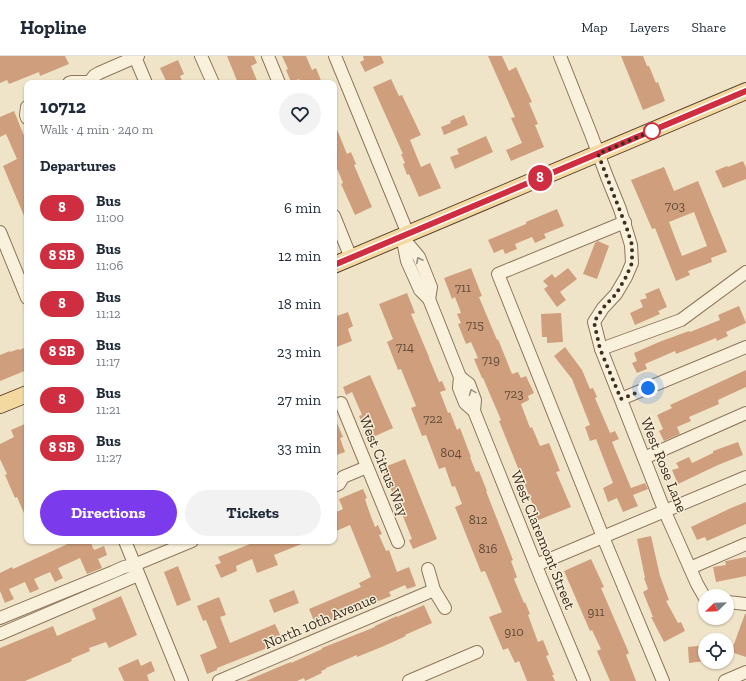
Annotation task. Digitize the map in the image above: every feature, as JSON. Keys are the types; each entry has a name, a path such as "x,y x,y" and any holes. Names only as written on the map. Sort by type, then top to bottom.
{"main road":[{"path":"337,264 746,91"},
{"path":"0,405 24,395"}],"street":[{"path":"201,56 212,80"},
{"path":"268,56 278,80"},
{"name":"West Claremont Street","path":"335,56 405,235 419,257 422,281 431,286 429,299 460,377 459,388 465,404 474,411 584,681"},
{"name":"West Rose Lane","path":"560,56 625,222 632,245 632,263 626,277 616,294 603,308 594,322 600,349 665,512 700,589"},
{"path":"91,80 99,73 137,57 145,80"},
{"path":"625,222 498,274 603,537 663,681"},
{"path":"337,223 351,258"},
{"path":"0,232 24,291"},
{"path":"600,349 681,320 746,272"},
{"path":"621,399 746,347"},
{"name":"West Citrus Way","path":"341,403 398,542"},
{"path":"644,458 746,413"},
{"path":"339,477 367,466"},
{"path":"536,565 746,477"},
{"path":"126,544 182,681"},
{"path":"0,634 136,570 186,544"},
{"path":"690,568 746,544"},
{"path":"0,618 118,570 136,570"},
{"path":"428,570 434,590 445,608"},
{"name":"North 10th Avenue","path":"219,681 434,590"},
{"path":"734,603 746,604"},
{"path":"408,681 477,652"},
{"path":"725,681 746,672"}],"building":[{"path":"0,56 65,56 69,64 40,76 39,72 9,84 7,80 0,83"},
{"path":"227,56 254,56 257,63 251,66 257,80 237,80"},
{"path":"282,56 306,56 312,70 316,68 321,80 290,80 286,70 288,69"},
{"path":"363,56 381,56 384,63 365,72 360,62 364,60"},
{"path":"488,56 502,56 509,71 516,67 532,102 529,103 538,124 535,125 544,147 511,161 506,150 522,143 511,118 515,117"},
{"path":"621,56 643,56 656,83 658,82 665,101 643,110"},
{"path":"178,60 184,74 180,76 182,80 166,80 160,68"},
{"path":"391,79 399,96 402,95 421,135 410,140 421,167 430,163 441,188 419,197 409,174 407,175 403,164 405,163 401,154 403,154 373,87"},
{"path":"14,111 24,136 24,216 3,166 17,159 6,134 0,137 0,117"},
{"path":"464,115 468,125 444,135 441,127"},
{"path":"337,129 347,154 351,152 356,164 354,165 372,207 355,215 341,184 343,183 337,168"},
{"path":"486,136 493,152 455,169 450,157 459,154 457,149"},
{"path":"743,161 746,168 746,179 723,188 715,171"},
{"path":"664,167 674,191 698,181 727,252 711,258 712,262 688,271 690,275 676,281 655,228 652,229 631,180","holes":["694,212 707,246 682,256 669,222"]},
{"path":"557,209 564,226 544,234 546,238 535,243 532,237 515,244 517,249 505,254 503,249 494,253 488,240"},
{"path":"598,241 609,246 597,279 583,274 595,243"},
{"path":"471,268 482,296 479,297 512,374 518,372 521,378 526,376 534,393 528,396 529,400 521,404 530,428 532,427 540,446 549,443 560,471 556,472 571,507 536,521 532,511 535,510 499,421 501,420 474,359 478,358 471,342 466,344 458,324 461,323 457,314 461,313 455,297 452,299 444,278"},
{"path":"568,268 577,279 560,292 566,300 557,307 544,289 548,286 543,281 552,274 555,278"},
{"path":"659,288 667,307 658,311 660,314 635,325 630,313 643,307 640,300 647,298 645,294"},
{"path":"407,293 415,313 411,314 439,382 442,381 446,390 440,392 448,413 450,412 457,430 460,428 476,472 479,471 487,491 513,560 511,561 517,577 514,579 530,614 528,615 538,642 543,640 549,655 546,656 555,681 527,681 519,661 515,663 508,648 503,650 489,617 502,612 485,571 481,572 455,507 462,504 455,486 452,487 445,467 439,469 426,435 422,436 411,408 416,406 401,369 398,370 387,342 393,339 379,304"},
{"path":"739,306 746,323 726,332 728,336 717,341 716,338 676,354 675,351 645,364 647,369 637,373 632,363 637,361 634,353 659,342 720,320 718,315"},
{"path":"348,312 353,326 348,329 352,341 337,347 337,316"},
{"path":"561,313 563,342 547,343 547,337 542,337 541,314"},
{"path":"565,347 582,370 590,389 593,388 597,397 595,398 610,433 615,431 619,439 612,442 631,488 645,483 648,489 633,495 638,506 623,512 617,498 608,502 603,488 613,483 596,439 590,441 585,427 590,425 572,379 554,356"},
{"path":"24,348 24,371 0,381 0,355 10,351"},
{"path":"746,370 746,387 718,400 719,404 689,417 691,421 677,427 680,434 664,441 659,431 663,429 657,415 672,408 670,405"},
{"path":"370,375 393,428 371,438 366,424 363,425 359,416 362,415 352,392 346,395 343,387"},
{"path":"337,423 343,437 340,438 345,452 337,455"},
{"path":"24,424 24,513 17,497 15,498 0,459 0,444 14,437 11,430"},
{"path":"738,442 743,455 678,484 672,470 679,468 676,463 689,457 692,463 713,453 713,451"},
{"path":"405,459 437,539 413,549 409,540 412,539 400,509 397,510 393,500 395,499 382,468"},
{"path":"363,489 375,527 378,525 382,534 379,535 386,551 389,550 397,572 409,567 416,586 407,589 405,585 389,592 391,596 339,617 317,628 309,609 361,587 359,583 371,577 350,525 337,531 337,512 343,509 339,499"},
{"path":"746,502 746,524 707,541 705,537 697,540 691,527"},
{"path":"651,536 660,576 669,600 666,601 678,623 681,622 685,631 664,642 651,617 653,617 643,592 648,589 644,578 637,539"},
{"path":"67,544 91,544 94,550 104,546 107,555 98,559 102,568 87,574 80,558 58,568 63,578 55,582 50,572 34,579 39,589 30,593 25,582 9,589 14,599 5,603 0,591 0,573 12,567 13,569"},
{"path":"250,544 302,544 274,555 278,565 257,573 252,559 236,566 237,571 221,578 215,565 221,563 218,557"},
{"path":"746,557 746,576 716,582 713,567 726,565 725,561"},
{"path":"591,559 604,587 601,588 629,653 626,655 636,681 610,681 597,651 601,649 592,630 590,631 564,571"},
{"path":"178,566 191,600 177,606 164,572"},
{"path":"294,590 299,603 274,613 269,600"},
{"path":"121,596 137,635 109,648 106,642 89,648 90,651 71,659 72,661 25,681 0,681 0,648 53,626 57,636 96,619 92,609"},
{"path":"219,597 226,615 220,617 230,643 275,624 281,637 268,643 270,647 217,668 217,670 207,674 200,655 217,648 206,620 203,621 197,606"},
{"path":"424,605 432,623 384,646 326,668 321,671 322,673 305,681 304,678 297,681 246,681 291,663 322,648 375,627"},
{"path":"746,614 746,657 734,653 734,644"},
{"path":"698,646 698,662 689,663 688,647"},
{"path":"138,659 141,666 151,661 155,671 147,675 149,681 124,681 118,668"}],"bus line":[{"name":"8","path":"337,264 746,91"}],"route":[{"path":"648,388 621,399 600,349 594,322 603,308 616,294 632,263 632,245 620,209 598,154 652,131"}]}
